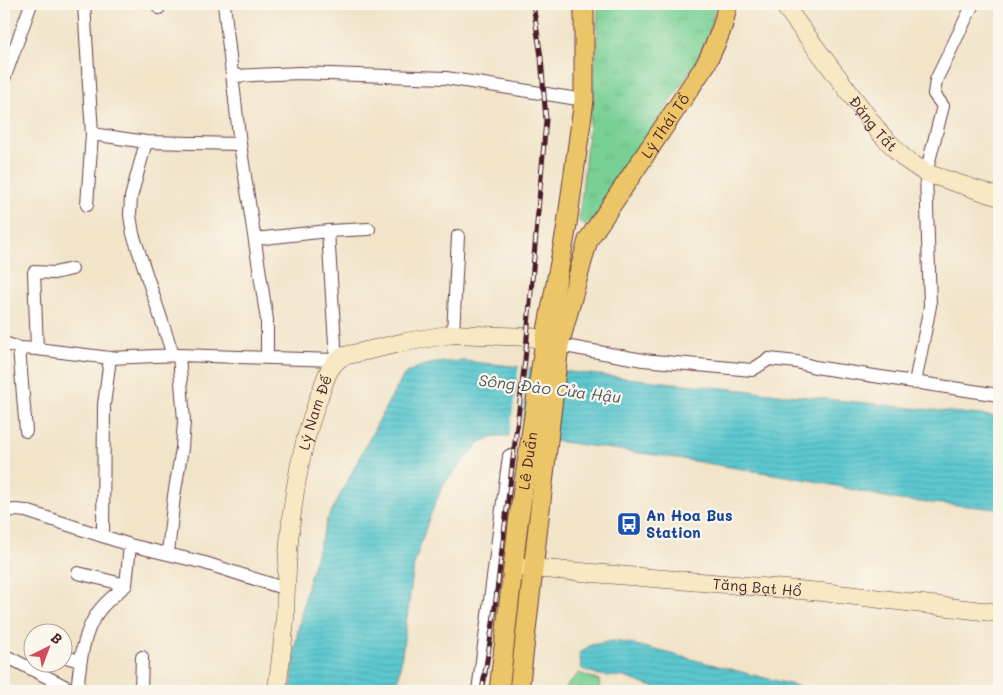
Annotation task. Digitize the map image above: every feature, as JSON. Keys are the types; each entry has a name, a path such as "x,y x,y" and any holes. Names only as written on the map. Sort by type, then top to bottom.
{"main road":[{"path":"584,4 584,100 566,231 588,240"},
{"name":"Lý Thái Tổ","path":"588,240 706,64 718,39 726,16 727,4"},
{"name":"Lê Duẩn","path":"499,691 512,566 537,454 566,231"},
{"name":"Lê Duẩn","path":"551,346 588,240"},
{"name":"Lê Duẩn","path":"519,691 534,568 537,454"}],"street":[{"path":"4,79 31,4"},
{"path":"84,4 92,134 87,205"},
{"path":"224,4 240,144 267,320 267,358"},
{"name":"Đặng Tất","path":"783,4 879,132 905,159 926,174 999,197"},
{"path":"915,383 930,306 926,174 943,106 934,94 936,80 974,4"},
{"path":"233,76 300,73 446,78 584,100"},
{"path":"92,134 146,142 240,144"},
{"path":"146,142 131,197 130,215 133,234 176,355 184,421 168,553"},
{"path":"255,240 328,231 368,229"},
{"path":"4,344 19,348 110,358 176,355 336,360 328,231"},
{"path":"453,334 458,236"},
{"path":"37,349 34,272 54,273 72,269"},
{"name":"Lý Nam Đế","path":"277,691 285,629 286,589 295,484 314,410 329,371 336,360 344,356 405,342 453,334 527,337 551,346"},
{"path":"551,346 643,360 752,370 769,359 798,362 815,367 999,395"},
{"path":"19,348 26,431"},
{"path":"103,536 104,405 110,358"},
{"path":"478,691 509,456"},
{"path":"4,511 26,511 130,545 168,553 286,589"},
{"path":"4,655 75,691 89,626 98,610 126,584 130,545"},
{"name":"Tăng Bạt Hổ","path":"512,566 822,592 999,613"},
{"path":"78,573 126,584"},
{"path":"141,691 142,657"},
{"path":"72,659 80,661"}],"green space":[{"path":"598,4 717,4 707,39 698,59 591,224 585,226 579,221 597,46"},
{"path":"579,673 599,680 600,691 562,691"}],"water":[{"name":"Sông Đào Cửa Hậu","path":"464,361 999,417 999,509 899,500 810,480 669,457 519,436 494,436 479,443 443,485 428,521 414,565 397,691 291,691 296,641 307,587 327,520 388,403 404,375 418,367"},
{"path":"613,641 632,644 816,691 664,691 625,677 599,675 582,669 579,653 591,645"}],"pier":[{"path":"519,365 529,366 520,439 509,439"}],"railway":[{"path":"482,691 493,623 525,360 546,120 541,57 533,4"}],"place":[{"name":"An Hoa Bus Station","path":"629,524"}]}
